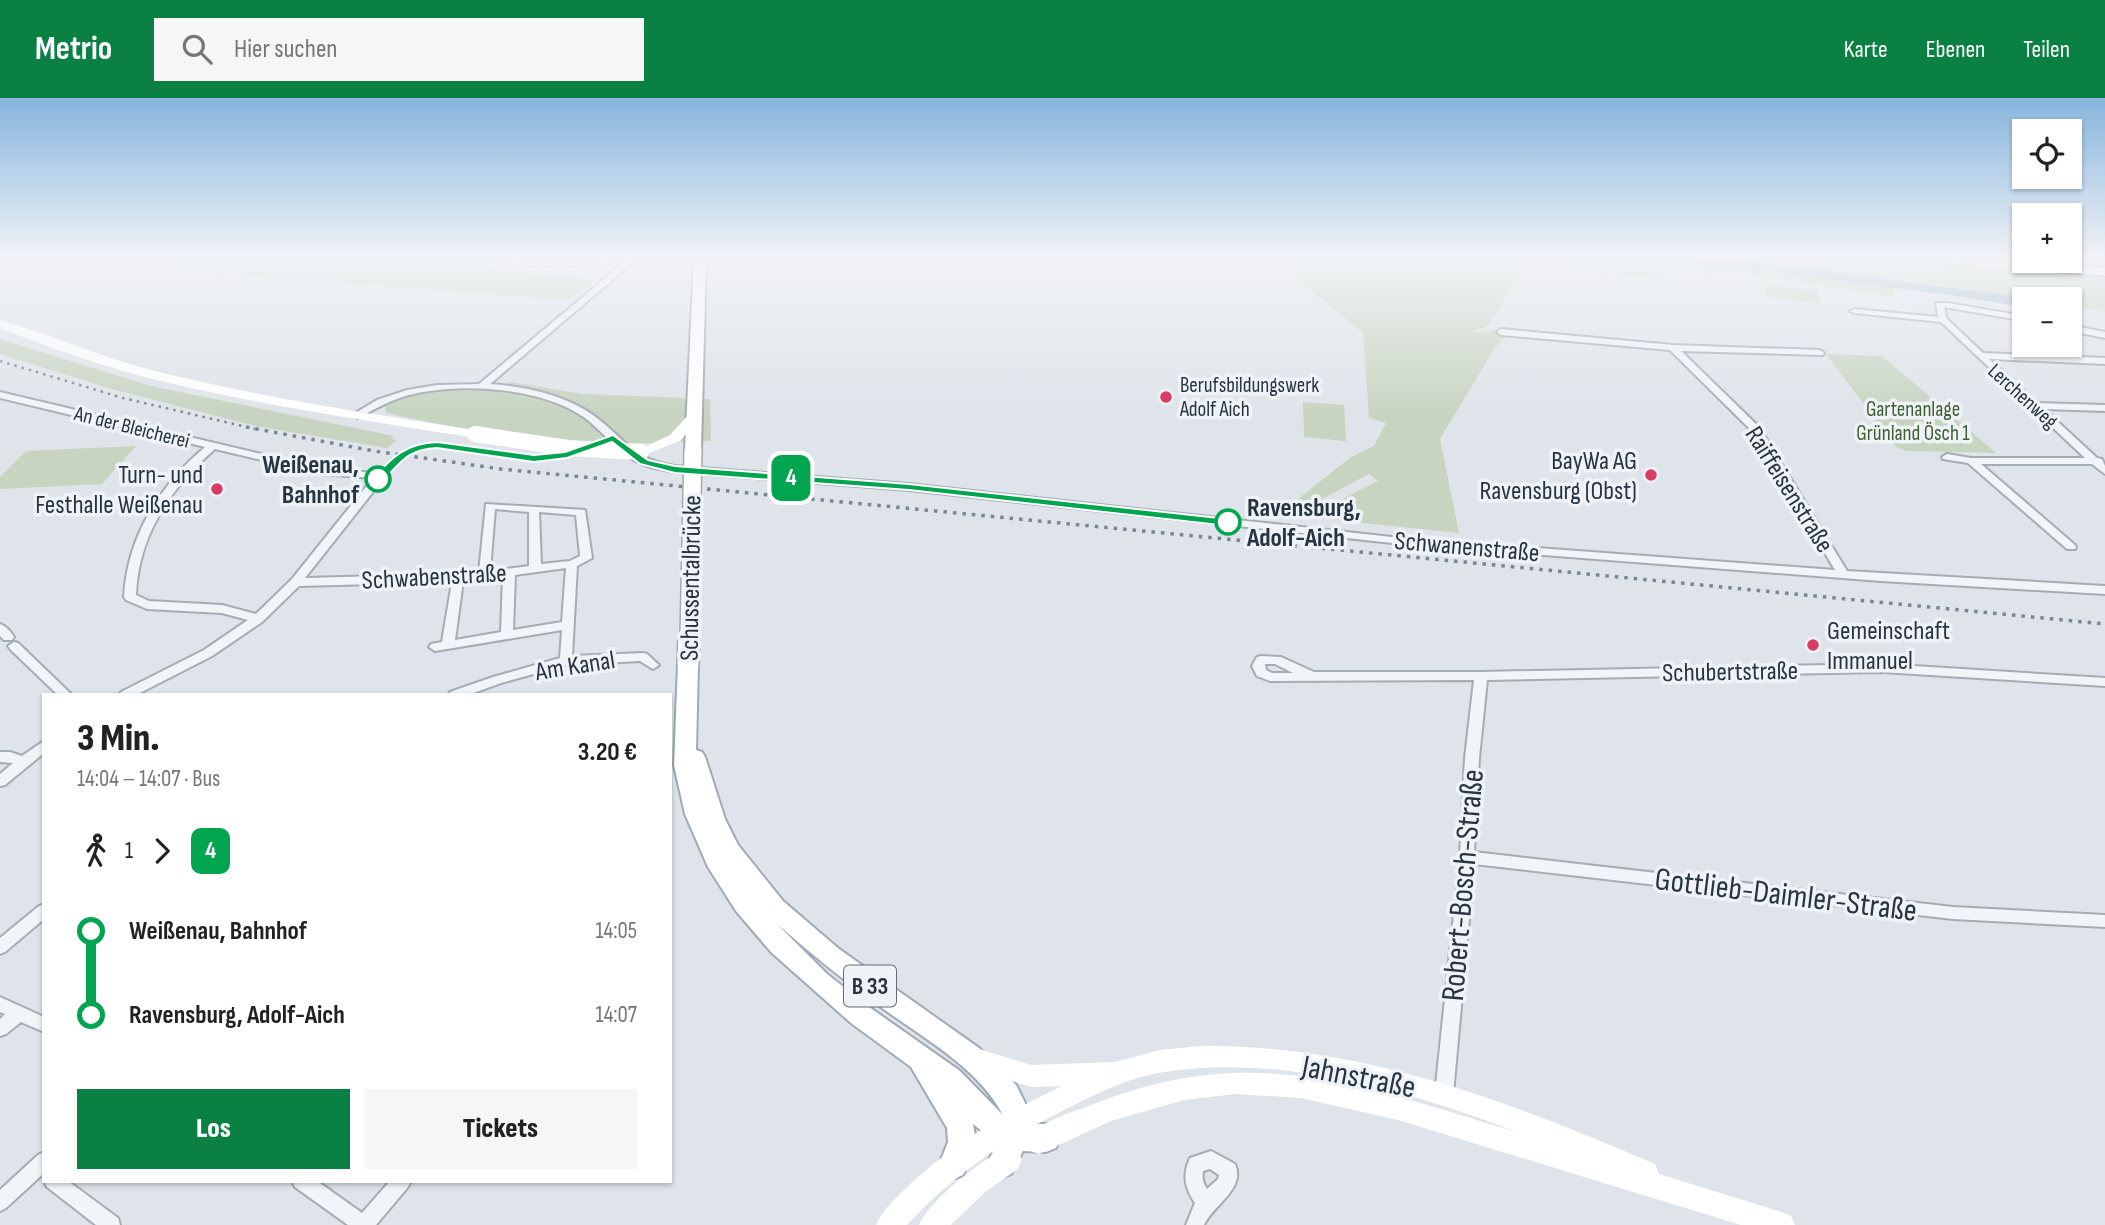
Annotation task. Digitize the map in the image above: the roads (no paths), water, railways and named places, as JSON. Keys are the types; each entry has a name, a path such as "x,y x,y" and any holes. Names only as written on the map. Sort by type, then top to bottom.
{"main road":[{"name":"Schussentalbrücke","path":"687,733 698,312"},
{"path":"0,324 72,351 147,373 357,415 568,448 641,452 693,450"},
{"path":"641,452 675,438 694,417"},
{"name":"B 33","path":"687,733 714,819 729,850 775,908 830,956 970,1057 1006,1094 1012,1128"},
{"name":"B 33","path":"687,733 684,764 695,808 712,851 732,889 757,920 808,973 920,1059 958,1084 1012,1128"},
{"name":"B 33","path":"970,1057 1031,1076 1121,1071"},
{"name":"Jahnstraße","path":"889,1225 953,1165 1012,1128 1121,1071 1195,1058 1267,1059 1333,1067 1444,1094 1573,1140 1712,1202"},
{"name":"B 33","path":"920,1059 960,1125 962,1143 953,1165"},
{"name":"Jahnstraße","path":"932,1225 1001,1164 1046,1138 1128,1102 1182,1090 1236,1083 1328,1091 1442,1122 1782,1225"},
{"path":"1442,1122 1444,1094"},
{"path":"1001,1164 1012,1128"},
{"name":"Jahnstraße","path":"1012,1128 1046,1138"}],"street":[{"path":"481,387 571,312"},
{"path":"1868,312 1943,320"},
{"name":"Lerchenweg","path":"1939,312 1943,320 1980,356 2100,461 2105,471"},
{"name":"Lerchenweg","path":"1984,312 2012,317"},
{"path":"2082,330 2105,335"},
{"path":"1501,332 1673,348 1820,353"},
{"name":"Raiffeisenstraße","path":"1673,348 1756,429 1843,574"},
{"path":"1980,356 2105,361"},
{"name":"Schwanenstraße","path":"357,415 384,398 410,391 481,387 536,394 566,404 596,422 638,459 675,470 909,487 1401,541 1843,574 2105,590"},
{"name":"An der Bleicherei","path":"3,398 320,471 380,476 296,582"},
{"path":"2034,406 2105,408"},
{"path":"211,447 183,471 166,493 135,561 129,580 130,597 147,605 222,609 258,619"},
{"path":"1947,457 1971,461 2100,461"},
{"path":"1971,461 2071,547"},
{"path":"484,575 490,506 581,512 586,558 572,564 566,661"},
{"path":"534,509 535,569"},
{"name":"Schwabenstraße","path":"296,582 458,578 572,564"},
{"path":"507,636 509,572"},
{"path":"458,578 441,646 569,625"},
{"path":"129,693 208,653 258,619 296,582"},
{"path":"7,637 64,693"},
{"name":"Am Kanal","path":"459,693 566,661 643,657 653,665"},
{"name":"Schubertstraße","path":"1313,677 1882,668 2105,682"},
{"name":"Robert-Bosch-Straße","path":"1444,1094 1468,857 1472,758 1480,676"},
{"path":"0,782 42,748"},
{"path":"0,757 24,761"},
{"name":"Gottlieb-Daimler-Straße","path":"1468,857 1953,913 2105,921"},
{"path":"0,947 42,912"},
{"path":"0,1003 42,1024"},
{"path":"0,1029 19,1013"},
{"path":"0,1202 41,1168"},
{"path":"56,1183 111,1225"},
{"path":"304,1183 364,1225 400,1183"},
{"path":"1195,1225 1206,1203"}],"railway":[{"path":"0,361 123,398 248,427"},
{"path":"248,427 374,451 501,469 2105,624"},
{"path":"248,427 255,429"}],"place":[{"name":"Berufsbildungswerk Adolf Aich","path":"1166,397"},
{"name":"BayWa AG Ravensburg (Obst)","path":"1651,475"},
{"name":"Weißenau, Bahnhof","path":"378,479"},
{"name":"Turn- und Festhalle Weißenau","path":"217,489"},
{"name":"Ravensburg, Adolf-Aich","path":"1228,522"},
{"name":"Gemeinschaft Immanuel","path":"1813,645"}],"park label":[{"name":"Gartenanlage Grünland Ösch 1","path":"1913,421"}]}
